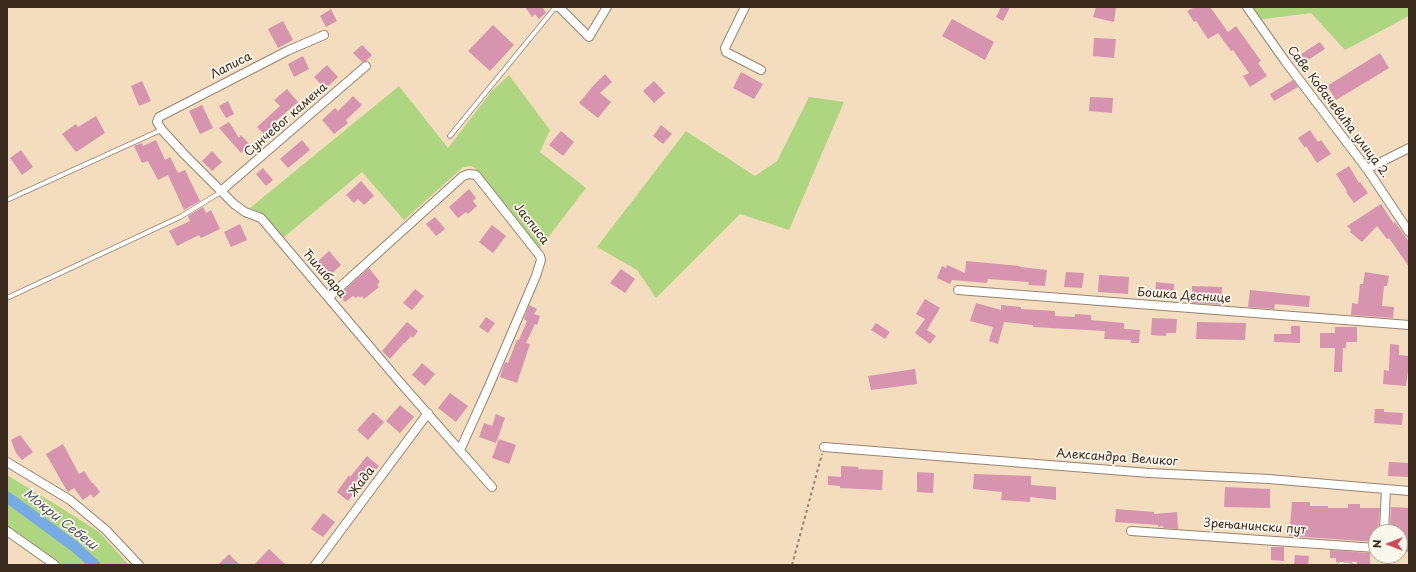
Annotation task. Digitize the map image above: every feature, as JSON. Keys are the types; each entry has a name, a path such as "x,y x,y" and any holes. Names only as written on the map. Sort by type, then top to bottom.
{"street":[{"path":"561,9 590,37 607,7"},
{"path":"746,7 725,48 726,52 761,70"},
{"name":"Саве Ковачевића улица 2.","path":"1247,7 1285,61 1367,170 1409,232"},
{"name":"Лаписа","path":"160,128 158,120 163,114 324,35"},
{"name":"Сунчевог камена","path":"222,191 366,66"},
{"name":"Ћилибара","path":"160,128 222,191 245,212 261,218 398,380 460,450"},
{"path":"1367,170 1409,148"},
{"name":"Јасписа","path":"329,297 463,176 469,174 476,175 540,256 541,260 536,276 460,450"},
{"name":"Бошка Деснице","path":"958,290 1409,325"},
{"name":"Жада","path":"315,565 428,413"},
{"name":"Александра Великог","path":"824,447 1149,473 1269,479 1409,491"},
{"path":"460,450 492,487"},
{"path":"7,462 70,500 106,530 139,565"},
{"path":"1384,524 1386,489"},
{"path":"7,531 55,565"},
{"name":"Зрењанински пут","path":"1131,531 1368,547"}],"lane":[{"path":"450,136 554,10 561,9"},
{"path":"7,200 160,128"},
{"path":"7,298 180,217 222,191"},
{"path":"1340,564 1350,565"}],"path":[{"path":"792,565 824,447"}],"green space":[{"path":"1247,7 1409,7 1409,16 1345,50 1311,13 1256,20"},
{"path":"509,75 550,130 540,152 586,188 540,248 475,168 471,166 461,169 404,220 362,172 283,238 260,212 250,208 399,86 448,148 491,92"},
{"path":"809,97 844,102 789,230 740,214 656,298 637,270 597,247 686,131 755,176 777,161"},
{"path":"7,475 99,532 129,565 55,565 7,531"}],"building":[{"path":"525,7 545,7 543,8 546,13 539,19 535,14 532,17"},
{"path":"1001,7 1010,7 1003,21 996,17"},
{"path":"1096,7 1116,7 1114,22 1093,17"},
{"path":"1195,7 1210,7 1228,32 1236,26 1261,61 1258,63 1267,76 1250,87 1243,76 1249,73 1233,50 1231,51 1218,33 1208,39 1196,21 1194,22 1187,11"},
{"path":"331,9 337,21 326,27 320,16"},
{"path":"952,19 994,42 985,60 942,36"},
{"path":"283,21 293,40 278,48 268,29"},
{"path":"493,25 514,45 490,71 468,51"},
{"path":"1094,38 1116,39 1114,58 1093,56"},
{"path":"1320,42 1325,49 1300,65 1295,58"},
{"path":"362,45 372,55 366,61 362,62 353,53"},
{"path":"1380,53 1389,68 1336,100 1327,86"},
{"path":"303,56 309,69 294,77 288,64"},
{"path":"327,65 338,77 325,89 314,77"},
{"path":"741,72 763,84 754,99 733,88"},
{"path":"605,74 612,82 600,93 611,102 598,118 579,103"},
{"path":"1293,80 1298,87 1274,101 1270,94"},
{"path":"142,81 151,101 139,106 131,86"},
{"path":"654,81 665,93 654,103 643,91"},
{"path":"287,89 298,102 276,121 279,124 266,136 257,127 280,106 274,100"},
{"path":"353,96 362,105 346,120 348,123 334,134 322,120 335,108 338,111"},
{"path":"1090,97 1113,98 1112,113 1089,111"},
{"path":"228,101 234,114 226,118 219,106"},
{"path":"202,105 213,128 200,134 189,111"},
{"path":"96,116 105,133 76,152 62,134 76,124 78,127"},
{"path":"229,122 239,138 241,135 250,145 241,153 219,128"},
{"path":"661,125 672,134 663,144 653,136"},
{"path":"1310,130 1318,142 1321,140 1331,154 1317,163 1306,146 1305,148 1298,138"},
{"path":"561,131 574,142 563,156 549,145"},
{"path":"156,140 165,160 170,157 178,173 185,170 200,201 184,210 168,175 158,180 148,161 142,163 134,146 142,143 143,146"},
{"path":"302,140 310,150 288,168 280,159"},
{"path":"21,150 33,167 22,175 10,158"},
{"path":"212,151 222,162 212,171 202,161"},
{"path":"1349,166 1359,183 1360,182 1368,193 1354,203 1336,174"},
{"path":"263,168 273,180 266,186 256,174"},
{"path":"361,181 374,196 364,205 358,199 354,203 346,195"},
{"path":"469,189 476,198 473,201 477,206 468,214 466,212 458,218 449,207"},
{"path":"1381,204 1394,224 1395,222 1409,242 1409,267 1389,238 1387,239 1377,226 1362,242 1350,232 1351,230 1347,226"},
{"path":"203,207 206,213 211,210 220,229 201,238 199,235 177,246 169,231 190,221 188,216"},
{"path":"435,217 445,229 436,236 426,224"},
{"path":"240,224 247,240 231,247 224,232"},
{"path":"492,225 506,236 493,253 479,242"},
{"path":"329,251 341,265 327,278 315,264"},
{"path":"966,261 1047,270 1045,286 1028,285 1029,282 988,279 987,283 952,280 950,284 937,278 942,266 946,268 947,265 965,273"},
{"path":"369,268 380,282 377,284 379,287 364,299 362,296 360,298 359,296 356,298 353,296 345,302 339,295"},
{"path":"621,269 635,279 625,293 610,283"},
{"path":"1066,272 1084,273 1082,288 1064,287"},
{"path":"1365,272 1389,276 1387,286 1384,286 1382,306 1394,307 1393,318 1351,315 1352,303 1358,304 1360,284 1363,284"},
{"path":"1099,275 1129,277 1128,294 1098,292"},
{"path":"1156,282 1174,284 1173,299 1155,297"},
{"path":"1192,286 1222,287 1221,305 1192,303"},
{"path":"415,289 424,296 412,310 403,303"},
{"path":"1250,290 1310,296 1309,307 1275,304 1274,309 1248,307"},
{"path":"925,299 940,308 927,330 936,336 930,344 915,333 925,319 916,314"},
{"path":"976,303 1001,310 1001,305 1021,307 1021,309 1055,311 1055,316 1075,317 1075,314 1091,315 1091,320 1124,323 1124,329 1140,330 1139,343 1131,343 1131,340 1104,339 1105,331 1033,327 1033,325 1004,322 998,344 989,341 993,327 970,321"},
{"path":"529,305 537,309 534,314 540,316 537,325 535,324 526,343 530,344 517,383 500,377 505,362 508,363 517,340 519,340 527,321 524,319"},
{"path":"486,317 495,323 488,333 479,327"},
{"path":"1152,318 1177,319 1176,333 1166,333 1166,336 1151,335"},
{"path":"407,322 418,331 413,338 411,336 404,343 390,359 382,351"},
{"path":"1197,322 1246,323 1245,340 1196,339"},
{"path":"876,323 890,332 885,339 871,330"},
{"path":"1291,326 1300,326 1300,343 1274,342 1274,334 1291,334"},
{"path":"1335,327 1357,327 1357,342 1346,342 1346,348 1343,348 1342,372 1334,372 1335,348 1320,348 1320,333 1335,333"},
{"path":"1390,344 1399,345 1399,355 1409,356 1409,371 1406,386 1383,384 1384,370 1389,371"},
{"path":"422,363 435,374 425,386 412,375"},
{"path":"915,369 917,384 871,390 868,376"},
{"path":"450,393 468,406 456,422 438,408"},
{"path":"400,405 414,417 400,433 386,421"},
{"path":"1375,409 1384,409 1384,412 1403,413 1402,425 1374,423"},
{"path":"373,412 384,422 368,440 357,430"},
{"path":"496,414 505,418 496,443 479,437 484,423 492,426"},
{"path":"20,435 33,452 22,460 16,453 11,440"},
{"path":"499,439 516,445 509,464 492,458"},
{"path":"63,444 79,474 84,471 100,492 93,498 91,494 83,500 74,488 68,492 46,454"},
{"path":"367,456 379,466 368,479 365,478 348,501 337,492 349,475 350,477"},
{"path":"1389,462 1409,463 1408,477 1388,476"},
{"path":"841,466 859,467 858,469 883,470 882,490 840,488 840,486 828,485 828,476 841,477"},
{"path":"917,472 934,473 933,493 917,492"},
{"path":"974,474 1031,476 1031,485 1056,487 1056,500 1030,497 1030,502 1001,500 1002,492 973,489"},
{"path":"1225,487 1270,489 1270,508 1224,507"},
{"path":"1292,502 1310,502 1310,506 1328,506 1328,508 1348,508 1348,504 1360,504 1360,508 1380,508 1379,524 1368,524 1368,541 1289,536"},
{"path":"1391,507 1409,508 1409,552 1408,524 1390,524"},
{"path":"1116,509 1154,512 1154,514 1177,512 1178,529 1164,528 1163,526 1158,527 1158,525 1115,522"},
{"path":"323,513 335,522 323,537 311,529"},
{"path":"1271,547 1284,547 1284,561 1271,560"},
{"path":"269,549 286,565 254,565"},
{"path":"1330,550 1368,553 1368,564 1357,564 1357,562 1336,562 1336,558 1330,558"},
{"path":"229,554 240,565 218,565"},
{"path":"1295,555 1309,556 1308,565 1294,565"}],"waterway":[{"name":"Мокри Себеш","path":"7,497 74,546 95,565"}]}
